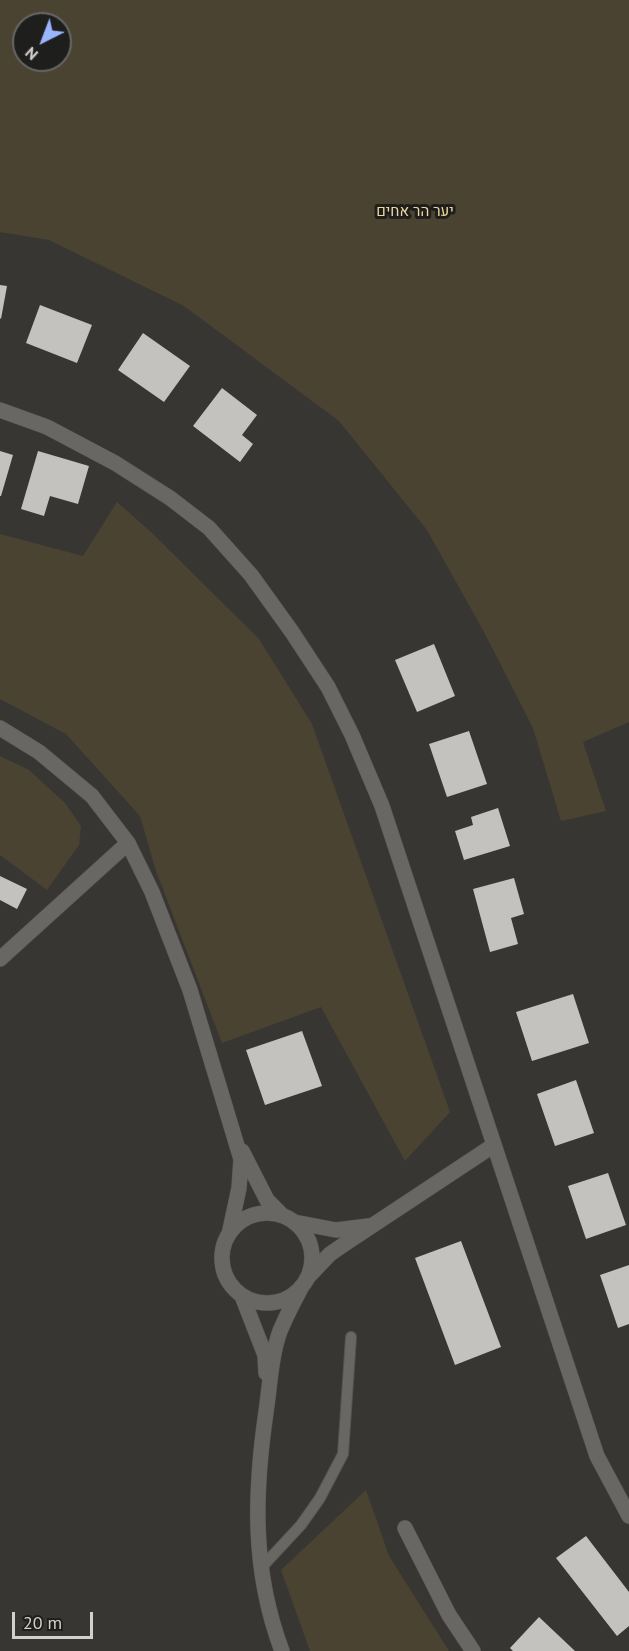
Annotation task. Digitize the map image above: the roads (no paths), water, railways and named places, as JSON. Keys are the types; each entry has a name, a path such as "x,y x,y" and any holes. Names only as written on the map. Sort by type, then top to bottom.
{"street":[{"path":"0,410 47,427 116,463 170,498 209,528 250,575 292,632 333,696 382,806 597,1456 629,1516"},
{"path":"0,728 39,752 92,796 128,843 152,891 190,990 241,1159 239,1188 230,1230 223,1243 221,1257 223,1271 230,1286 242,1296 256,1303 272,1304 287,1299 300,1290"},
{"path":"0,958 128,843"},
{"path":"234,1135 267,1200 304,1232 311,1245 312,1261 309,1276"},
{"path":"282,1651 264,1592 257,1518 262,1442 273,1364 280,1333 300,1290 309,1276 330,1254 494,1145"},
{"path":"230,1230 241,1220 254,1214 268,1212 336,1230 372,1226"},
{"path":"242,1296 265,1355 268,1397"},
{"path":"405,1528 449,1615 473,1651"}],"lane":[{"path":"261,1568 301,1525 320,1498 343,1454 351,1337"}],"park label":[{"name":"יער הר אחים","path":"415,212"}]}
